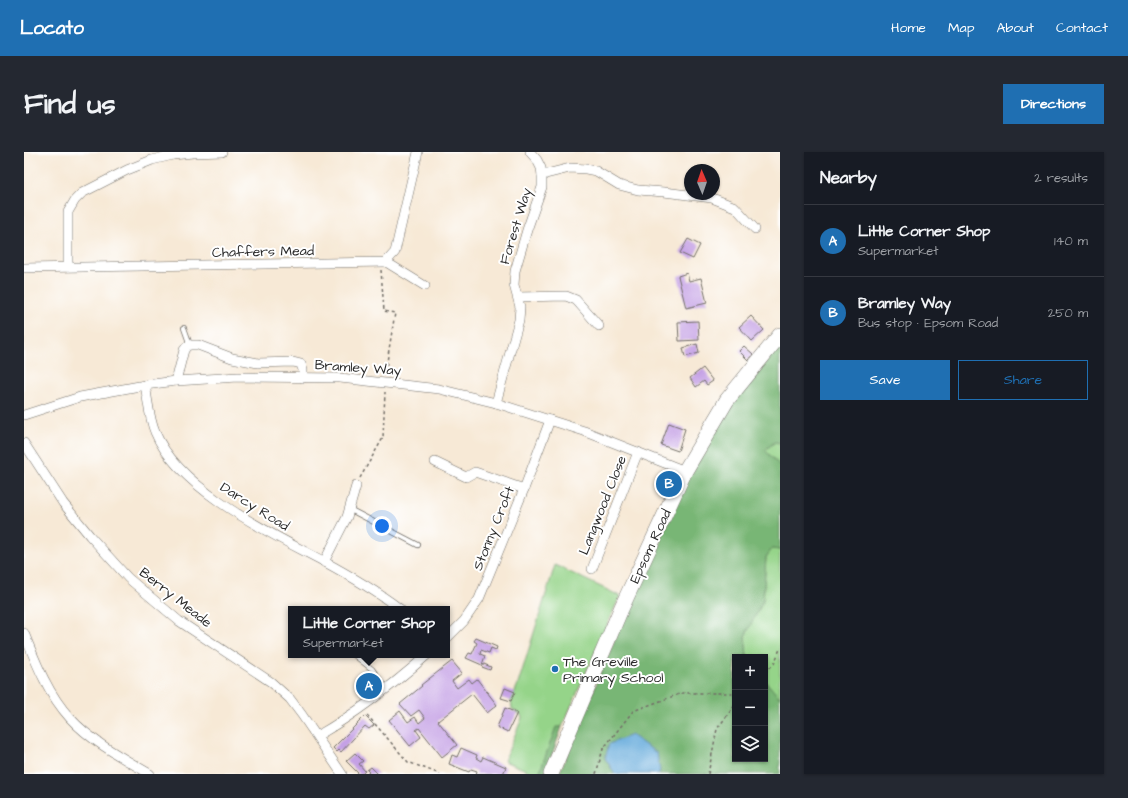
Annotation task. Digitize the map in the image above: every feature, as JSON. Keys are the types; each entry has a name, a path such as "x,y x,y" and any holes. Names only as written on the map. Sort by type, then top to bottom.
{"highway":[{"name":"Epsom Road","path":"551,774 621,609 685,471 727,400 780,335"}],"street":[{"path":"68,267 68,212 75,200 82,193 127,170 152,160 173,155 222,152"},
{"path":"418,152 395,252 383,262 425,286"},
{"name":"Forest Way","path":"496,403 519,320 520,307 514,285 515,271 542,187 542,175 537,160 530,152"},
{"path":"542,175 570,168 586,168 596,171 619,185 638,190 712,198 735,207 755,229"},
{"name":"Chaffers Mead","path":"24,268 383,262"},
{"path":"518,297 566,296 576,300 599,326"},
{"path":"176,381 184,350 190,345"},
{"name":"Bramley Way","path":"190,345 198,346 232,358 258,363 293,362 301,364 303,378"},
{"name":"Bramley Way","path":"24,415 80,397 176,381 238,377 340,378 439,389 496,403 550,420 685,471"},
{"name":"Darcy Road","path":"145,385 154,431 168,455 195,483 249,522 368,587 396,606"},
{"name":"Stonny Croft","path":"450,635 464,621 479,599 524,489 550,420"},
{"name":"Berry Meade","path":"24,443 63,503 90,536 128,578 179,621 271,682 290,699 342,774"},
{"name":"Langwood Close","path":"592,569 638,452"},
{"path":"435,462 466,477 475,472 524,489"},
{"path":"324,562 347,517 356,486"},
{"path":"24,633 45,682 71,719 114,753 150,774"},
{"path":"317,736 335,726 386,689 423,658"}],"lane":[{"path":"184,328 190,345"},
{"path":"349,510 418,545"},
{"path":"358,658 372,669 386,689"}],"path":[{"path":"356,486 383,438 384,382 395,313 384,311 383,262"},
{"path":"768,669 774,664 780,649"},
{"path":"596,774 603,749 633,711 682,693 732,693"},
{"path":"360,707 408,762 440,774"},
{"path":"708,774 717,729 732,709"}],"green space":[{"path":"780,344 780,443 775,442 765,450 780,466 780,550 772,549 766,557 763,601 745,636 747,654 732,654 732,762 768,762 768,684 780,698 780,774 658,774 660,771 605,758 615,774 559,774 648,559 655,555 660,544 663,528 686,481 721,421 749,382"},
{"path":"775,442 780,443 780,466 765,450"},
{"path":"772,549 780,550 780,698 768,684 768,654 747,654 745,636 763,601 766,557"},
{"path":"555,565 620,596 562,727 556,728 539,774 530,774 531,772 504,761 522,718 521,715 512,709 511,701 518,684"},
{"path":"556,727 562,727 545,774 539,774"}],"water":[{"path":"631,735 657,753 660,771 658,774 615,774 605,758 609,744"}],"building":[{"path":"688,239 700,245 693,259 680,253"},
{"path":"687,273 689,281 701,278 707,303 686,308 678,276"},
{"path":"751,316 764,330 752,341 739,327"},
{"path":"698,321 699,340 679,341 678,322"},
{"path":"697,344 699,353 685,357 683,348"},
{"path":"744,346 753,354 748,360 739,351"},
{"path":"703,368 713,381 707,385 704,381 696,387 690,378"},
{"path":"669,423 685,429 678,451 661,445"},
{"path":"476,638 497,647 496,650 491,648 489,653 481,650 480,654 485,656 482,665 466,658 469,653 472,654 477,643 474,641"},
{"path":"452,661 462,673 452,681 457,688 469,679 472,683 477,679 497,705 487,713 472,694 438,721 457,745 442,757 419,728 416,730 421,737 410,746 389,720 400,711 408,722 415,717 419,723 425,718 419,710 411,716 400,704 422,686 421,685"},
{"path":"484,664 491,667 490,670 482,667"},
{"path":"505,688 515,692 511,701 501,698"},
{"path":"505,708 517,713 508,732 497,727"},
{"path":"365,716 374,725 369,729 365,726 341,752 339,750 337,752 333,748"},
{"path":"461,748 477,755 476,758 481,761 483,757 506,767 503,774 476,774 477,771 471,769 469,772 449,764 452,755 457,757"},
{"path":"355,753 363,761 359,764 365,771 362,774 359,774 346,761"},
{"path":"371,767 378,774 367,774 369,772 367,770"}],"place":[{"name":"Bramley Way","path":"669,484"},
{"name":"The Greville Primary School","path":"555,669"},
{"name":"Little Corner Shop","path":"369,686"}]}
